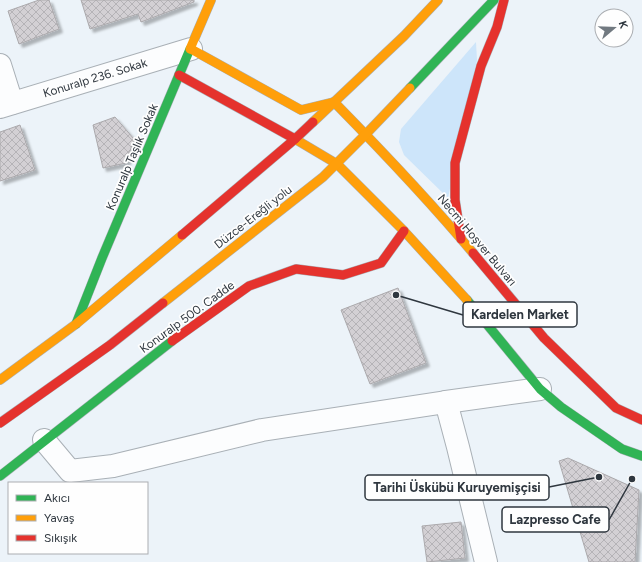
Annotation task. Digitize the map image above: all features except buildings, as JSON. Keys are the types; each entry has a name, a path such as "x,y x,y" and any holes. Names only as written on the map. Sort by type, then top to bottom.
{"main road":[{"name":"Konuralp Taşlık Sokak","path":"76,324 211,0"},
{"path":"0,380 76,324 295,139 404,36 438,0"},
{"name":"Düzce-Ereğli yolu","path":"0,423 110,345 318,181 337,164 494,0"},
{"path":"461,239 455,200 455,163 481,66 497,27 504,0"},
{"path":"191,48 301,110 334,102"},
{"path":"180,75 337,164 404,231 472,306 540,389 561,407 622,450 642,456"},
{"name":"Necmi Hoşver Bulvarı","path":"334,102 366,134 441,215 544,338 616,408 642,420"},
{"name":"Konuralp 500. Cadde","path":"0,476 174,339 249,286 296,269 343,275 380,263 404,231"}],"street":[{"name":"Konuralp 236. Sokak","path":"6,105 191,48"},
{"path":"0,65 6,105"},
{"path":"44,440 70,471 113,466 262,430 540,389"},
{"path":"446,402 486,562"}],"shaded area":[{"path":"476,42 477,60 448,198 404,155 399,142 401,129"}],"traffic: fast":[{"path":"410,88 494,0"},
{"path":"76,324 102,258 190,49"},
{"path":"467,300 540,389 561,407 622,449 642,456"},
{"path":"0,476 172,341"}],"traffic: slow":[{"path":"190,49 211,0"},
{"path":"313,122 404,36 438,0"},
{"path":"191,49 301,110 334,102"},
{"path":"163,303 323,177 410,88"},
{"path":"334,102 405,176 473,253"},
{"path":"295,139 337,164 404,231 467,300"},
{"path":"0,380 76,324 182,235"}],"traffic: jam":[{"path":"461,239 455,200 455,163 481,66 497,27 504,0"},
{"path":"179,75 295,139"},
{"path":"182,235 313,122"},
{"path":"172,341 249,286 296,269 343,275 381,263 404,231"},
{"path":"473,253 544,338 616,408 642,420"},
{"path":"0,423 110,345 163,303"}],"place":[{"name":"Kardelen Market","path":"396,295"},
{"name":"Tarihi Üskübü Kuruyemişçisi","path":"599,477"},
{"name":"Lazpresso Cafe","path":"632,479"}]}
